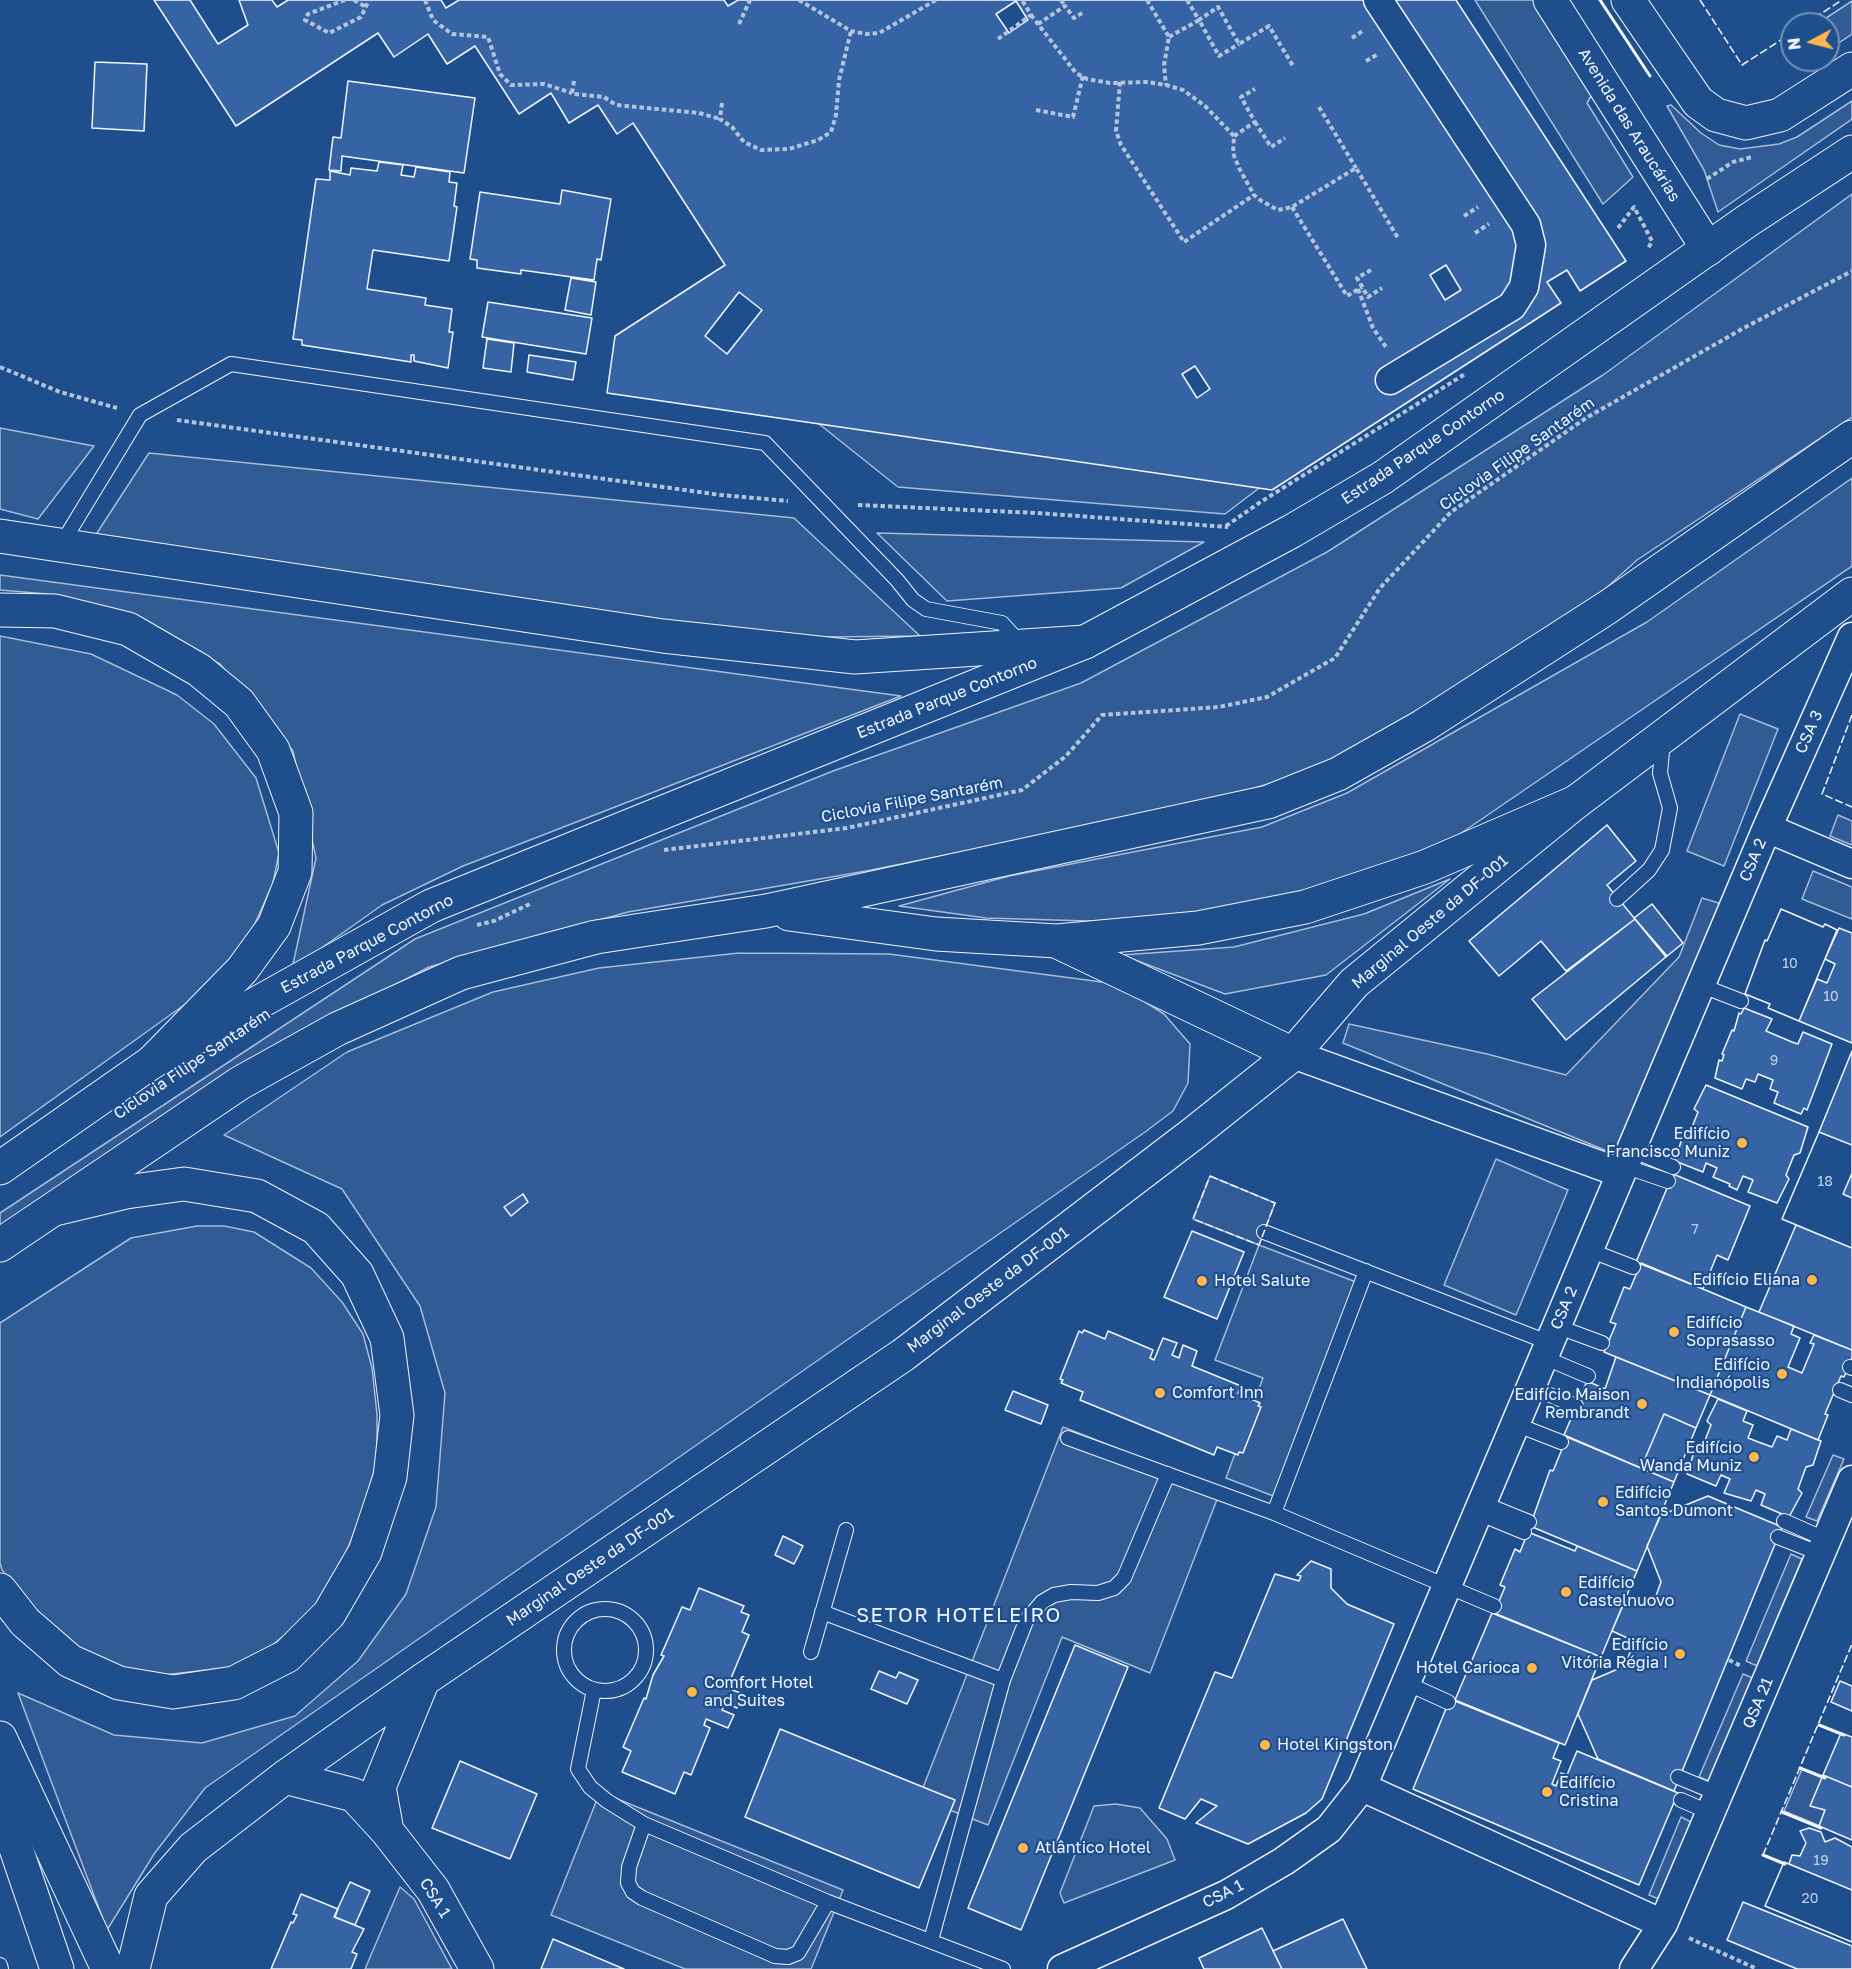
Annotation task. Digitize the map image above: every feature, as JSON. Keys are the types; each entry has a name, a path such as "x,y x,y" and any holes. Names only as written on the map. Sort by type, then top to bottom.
{"main road":[{"name":"Avenida das Araucárias","path":"1550,0 1708,249"},
{"path":"1628,0 1698,102 1716,115 1746,123 1780,115 1852,69"},
{"name":"Estrada Parque Contorno","path":"0,1168 152,1062 431,906 1085,642 1292,531 1382,478 1708,249 1852,152"},
{"path":"0,1245 240,1083 337,1029 461,973 596,937 766,911 1268,802 1338,774 1423,726 1608,607 1852,437"},
{"path":"0,536 663,636 844,655 1085,642"},
{"name":"Marginal Oeste da DF-001","path":"133,1969 151,1896 193,1848 285,1777 423,1680 903,1355 1194,1133 1293,1054 1354,984 1576,802 1852,594"},
{"path":"0,610 55,611 128,629 199,670 239,703 273,750 296,813 295,872 274,926 242,970 152,1062"},
{"path":"766,911 936,934 1057,941 1198,928 1305,906 1425,867 1576,802"},
{"path":"1057,941 1293,1054"},
{"path":"0,1590 25,1622 70,1661 119,1683 173,1692 234,1683 287,1656 329,1614 365,1552 390,1477 398,1415 387,1338 357,1274 316,1228 257,1196 184,1185 126,1192 55,1209"},
{"name":"CSA 1","path":"387,1831 379,1787 423,1680"},
{"path":"0,1738 108,1969"},
{"name":"CSA 1","path":"285,1777 354,1795 387,1831 433,1890 477,1969"},
{"path":"0,1779 10,1830 57,1969"}],"street":[{"path":"1378,0 1526,225 1531,245 1524,287 1512,306 1390,380"},
{"name":"CSA 3","path":"1767,828 1852,637"},
{"path":"1767,828 1852,864"},
{"name":"CSA 2","path":"1362,1787 1767,828"},
{"path":"1293,1054 1625,1163"},
{"name":"QSA 21","path":"1634,1969 1663,1924 1852,1480"},
{"path":"1362,1787 1663,1924"},
{"name":"CSA 1","path":"1062,1969 1227,1895 1284,1861 1329,1829 1362,1787"}],"lane":[{"path":"61,545 140,415 231,364 765,443 897,580 913,600 926,609 1002,623 1024,647"},
{"path":"1617,899 1649,870 1662,850 1670,808 1660,773 1663,736"},
{"path":"1700,985 1741,1001"},
{"path":"1625,1163 1673,1167"},
{"path":"1625,1163 1668,1181"},
{"path":"1264,1232 1550,1342 1602,1343"},
{"path":"1589,1250 1633,1267"},
{"path":"1274,1513 1366,1271"},
{"path":"1550,1342 1588,1376"},
{"path":"1531,1387 1576,1406"},
{"path":"1515,1424 1561,1442"},
{"path":"1068,1438 1274,1513 1494,1606"},
{"path":"931,1940 1004,1680 1026,1621 1042,1602 1054,1595 1071,1592 1098,1593 1114,1588 1124,1578 1168,1474"},
{"path":"1480,1508 1526,1527"},
{"path":"1784,1521 1824,1547"},
{"path":"811,1652 846,1530"},
{"path":"1778,1537 1824,1547"},
{"path":"596,1610 622,1613 642,1632 646,1644 641,1671 621,1689 608,1692 594,1690 582,1684 572,1675 564,1650 566,1636 573,1625 596,1610"},
{"path":"822,1612 1004,1680"},
{"path":"1406,1683 1448,1702"},
{"path":"594,1690 578,1758 578,1769 590,1787 644,1824 828,1902 1003,1969"},
{"path":"1678,1777 1715,1803"},
{"path":"1681,1800 1715,1803"},
{"path":"644,1824 628,1867 628,1882 633,1892 775,1956 788,1957 798,1953 828,1902"}],"path":[{"path":"345,0 308,14 305,20 329,33 361,17 369,0"},
{"path":"354,0 366,7"},
{"path":"425,0 433,20 452,34 488,37 500,74 511,85 544,84 572,93 604,97 616,105 699,113 720,119 732,127 744,142 761,150 789,149 818,140 831,132 836,115 843,55 851,32"},
{"path":"739,24 750,0"},
{"path":"799,0 851,32 879,33 936,0"},
{"path":"1022,0 1076,73 1101,82 1166,85 1183,90 1205,106 1234,136 1233,153 1254,195 1278,210 1292,207 1356,168"},
{"path":"1061,0 1074,18 1084,12"},
{"path":"1147,0 1169,37 1164,65 1166,85"},
{"path":"1187,0 1219,56 1269,26 1293,66"},
{"path":"1038,24 1065,6"},
{"path":"1169,37 1218,7 1239,44"},
{"path":"998,39 1031,15"},
{"path":"1036,110 1073,117 1083,76"},
{"path":"572,93 574,81"},
{"path":"1120,82 1116,131 1121,145 1184,242 1254,195"},
{"path":"1255,89 1241,97 1255,122 1271,147 1285,138"},
{"path":"720,119 723,103"},
{"path":"1319,107 1398,238"},
{"path":"1234,136 1255,122"},
{"path":"1464,216 1482,204 1487,213"},
{"path":"1292,207 1347,296 1360,288"},
{"path":"1475,233 1492,222 1497,230"},
{"path":"1371,270 1358,278 1360,288 1373,328 1391,352"},
{"name":"Ciclovia Filipe Santarém","path":"656,853 667,849 847,828 1022,790 1066,756 1102,715 1219,707 1267,697 1335,658 1380,588 1451,512 1586,418 1742,329 1852,271"},
{"path":"1360,288 1368,297 1382,288"},
{"path":"0,367 60,392 140,415 721,495 825,504 1037,513 1236,527"},
{"path":"474,926 495,921 538,900"},
{"path":"1729,1660 1741,1666"},
{"path":"1663,1924 1757,1969"}],"shaded area":[{"path":"1475,0 1536,0 1596,88 1587,103 1633,177 1603,204"},
{"path":"1852,1 1852,34 1840,42 1840,12 1835,12"},
{"path":"1852,101 1852,119 1718,212 1704,170 1667,106 1671,105 1701,133 1719,145 1740,149 1779,144 1797,137"},
{"path":"1852,194 1852,417 1637,560 1591,602 1461,693 1324,767 1252,789 1131,818 866,871 628,912 429,967 278,1047 0,1232 0,1213 415,939 833,771 1081,683 1327,552 1603,375"},
{"path":"814,420 1296,460 1225,514 898,487"},
{"path":"0,428 94,446 38,519 0,509"},
{"path":"149,453 794,518 920,636 817,637 718,629 95,536"},
{"path":"1852,478 1852,566 1454,838 1348,879 1242,907 1122,922 986,918 899,906 1009,876 1262,827 1347,793 1647,622"},
{"path":"877,533 1204,542 1121,588 947,601"},
{"path":"0,575 901,696 463,866 382,905 292,969 316,858 293,751 220,664 124,611 47,594 0,590"},
{"path":"0,636 91,654 177,695 214,724 256,778 279,853 273,883 244,948 205,990 0,1137"},
{"path":"1740,714 1778,729 1724,866 1687,851"},
{"path":"1838,815 1852,821 1852,845 1830,836"},
{"path":"1813,871 1852,887 1852,919 1802,899"},
{"path":"1450,879 1326,975 1225,994 1122,955 1234,947 1364,914"},
{"path":"1702,898 1722,904 1617,1155 1343,1043 1349,1024 1487,1054 1566,1075 1679,957"},
{"path":"739,953 889,954 1117,984 1164,1014 1190,1044 1188,1083 1173,1111 1145,1132 205,1788 154,1854 107,1930 18,1693 114,1735 202,1743 295,1716 358,1661 406,1594 436,1507 445,1393 420,1306 342,1189 224,1135 347,1052 493,992 599,968"},
{"path":"1496,1159 1568,1190 1516,1315 1444,1285"},
{"path":"1210,1176 1275,1203 1259,1245 1193,1219"},
{"path":"197,1226 224,1226 254,1232 311,1268 342,1302 363,1334 372,1368 377,1414 377,1461 362,1512 344,1558 311,1614 260,1655 232,1667 155,1676 91,1661 30,1606 2,1570 0,1563 0,1323 131,1238"},
{"path":"1259,1245 1356,1282 1276,1497 1226,1478 1263,1378 1215,1360"},
{"path":"1063,1427 1221,1489 1150,1673 1062,1637 988,1825 919,1798"},
{"path":"1833,1455 1844,1459 1817,1521 1806,1517"},
{"path":"1791,1554 1802,1559 1757,1666 1746,1661"},
{"path":"1743,1674 1753,1678 1709,1781 1699,1777"},
{"path":"1802,1769 1852,1790 1852,1839 1784,1811"},
{"path":"600,1792 843,1890 811,1969 685,1969 551,1915"},
{"path":"1116,1804 1140,1808 1167,1839 1175,1860 1064,1903 1060,1893 1094,1806"},
{"path":"1681,1817 1691,1822 1659,1899 1649,1895"},
{"path":"400,1887 414,1899 452,1969 365,1969"}],"building":[{"path":"154,0 190,0 218,44 248,25 239,0 272,0 277,7 288,0 441,0 446,8 459,0 724,0 728,6 738,0 1456,0 1626,261 1580,291 1567,270 1547,282 1561,303 1272,490 607,393 615,336 725,265 633,123 617,134 598,105 569,123 551,93 519,114 475,46 447,64 428,34 394,57 378,33 236,126","holes":["1016,1 1028,20 1009,33 996,14","739,292 762,310 727,354 705,336","1195,366 1210,389 1197,398 1182,374"]},
{"path":"95,62 147,64 144,131 92,128"},
{"path":"348,81 475,98 464,173 342,156 341,171 329,170 333,137 341,138"},
{"path":"379,162 403,165 401,175 414,177 416,167 450,172 449,182 457,183 454,206 457,207 449,261 373,250 367,289 426,298 425,305 452,309 449,332 453,332 448,368 414,361 414,355 411,355 411,362 302,345 302,340 293,339 316,179 330,180 330,171 350,175 351,168 377,171"},
{"path":"562,190 611,199 601,260 597,259 594,280 521,270 521,274 477,268 477,260 470,259 480,192 560,204"},
{"path":"1446,265 1461,290 1445,300 1430,275"},
{"path":"571,278 596,282 591,315 565,310"},
{"path":"488,302 592,318 586,354 482,337"},
{"path":"487,339 514,343 511,372 483,368"},
{"path":"529,355 576,362 573,380 527,372"},
{"path":"1607,825 1636,861 1607,885 1635,919 1566,971 1541,941 1499,976 1469,941"},
{"path":"1652,904 1683,943 1666,957 1634,918"},
{"path":"1781,909 1823,927 1825,924 1837,930 1799,1021 1768,1008 1770,1004 1745,994 1765,940 1767,941"},
{"path":"1781,909 1823,927 1825,924 1837,930 1799,1021 1768,1008 1770,1004 1745,994 1765,940 1767,941"},
{"path":"1635,919 1667,956 1566,1040 1532,999"},
{"path":"1839,928 1852,933 1852,1043 1799,1021 1817,979 1827,983 1835,964 1825,959"},
{"path":"1744,1008 1772,1019 1766,1031 1792,1042 1798,1044 1803,1032 1832,1044 1807,1110 1804,1108 1801,1114 1774,1103 1778,1092 1770,1089 1773,1080 1758,1074 1755,1082 1746,1079 1742,1089 1715,1078 1719,1060 1722,1061 1724,1055 1722,1054 1732,1030 1734,1031 1739,1013 1741,1014"},
{"path":"1852,1051 1852,1145 1819,1132"},
{"name":"Edifício Francisco Muniz","path":"1706,1085 1808,1127 1800,1153 1794,1155 1786,1175 1789,1179 1777,1203 1748,1192 1753,1180 1743,1176 1737,1190 1729,1186 1730,1184 1713,1177 1717,1168 1706,1163 1703,1172 1675,1161 1683,1135 1689,1135 1698,1112 1694,1109"},
{"path":"1819,1132 1852,1145 1852,1173 1843,1194 1852,1198 1852,1248 1782,1219"},
{"path":"1819,1132 1852,1145 1852,1248 1782,1219"},
{"path":"1673,1174 1750,1206 1728,1260 1717,1255 1703,1289 1636,1262"},
{"path":"523,1194 528,1202 511,1216 504,1207"},
{"name":"Edifício Eliana","path":"1796,1225 1852,1248 1852,1350 1759,1312"},
{"name":"Hotel Salute","path":"1192,1231 1244,1252 1217,1319 1164,1297"},
{"name":"Edifício Soprasasso","path":"1641,1263 1746,1307 1710,1395 1604,1352 1616,1324 1610,1322 1624,1287 1630,1289"},
{"name":"Edifício Indianópolis","path":"1746,1307 1794,1326 1791,1334 1800,1338 1788,1367 1802,1373 1814,1344 1810,1343 1814,1335 1852,1350 1852,1358 1844,1377 1841,1376 1825,1414 1828,1415 1818,1440 1710,1395"},
{"name":"Comfort Inn","path":"1084,1330 1105,1339 1108,1331 1153,1350 1150,1358 1154,1360 1163,1338 1177,1343 1172,1355 1179,1358 1183,1345 1197,1351 1192,1366 1241,1386 1238,1393 1260,1403 1258,1406 1261,1407 1243,1453 1239,1452 1238,1455 1217,1447 1214,1455 1080,1400 1083,1392 1061,1383 1063,1380 1060,1379 1079,1331 1082,1333"},
{"name":"Edifício Maison Rembrandt","path":"1616,1357 1710,1395 1696,1428 1664,1414 1641,1468 1564,1435 1587,1381 1605,1389"},
{"path":"1013,1391 1048,1405 1041,1424 1005,1410"},
{"name":"Edifício Wanda Muniz","path":"1718,1399 1747,1411 1743,1421 1753,1425 1748,1438 1772,1447 1777,1436 1787,1440 1791,1429 1821,1441 1813,1465 1806,1467 1798,1489 1802,1493 1789,1517 1761,1505 1765,1494 1756,1490 1751,1501 1724,1493 1730,1479 1721,1475 1716,1486 1687,1474 1695,1449 1702,1448 1711,1425 1707,1421"},
{"path":"1664,1414 1696,1428 1674,1482 1641,1468"},
{"name":"Edifício Santos Dumont","path":"1567,1437 1674,1482 1637,1571 1530,1526 1550,1470 1553,1471"},
{"name":"Edifício Vitória Régia I","path":"1708,1496 1782,1527 1674,1791 1598,1759 1578,1714 1592,1680 1625,1666 1634,1641 1612,1631 1627,1596 1652,1607 1661,1582 1647,1546 1661,1515"},
{"name":"Edifício Castelnuovo","path":"1528,1532 1575,1551 1577,1546 1637,1571 1601,1657 1494,1613 1505,1587 1500,1585 1515,1549 1520,1552"},
{"path":"783,1536 803,1546 794,1564 775,1555"},
{"name":"Hotel Kingston","path":"1311,1561 1331,1569 1331,1588 1347,1604 1394,1624 1322,1799 1306,1813 1248,1844 1196,1823 1217,1806 1201,1799 1185,1819 1159,1808 1215,1672 1232,1678 1275,1574 1299,1581 1301,1576 1297,1575"},
{"name":"Comfort Hotel and Suites","path":"699,1588 744,1606 741,1612 749,1615 742,1632 749,1635 729,1683 722,1681 720,1685 743,1694 737,1708 725,1703 722,1710 734,1715 728,1728 706,1719 704,1725 710,1728 691,1775 684,1772 675,1794 622,1772 631,1751 623,1747 644,1698 646,1699 653,1675 664,1656 661,1655 682,1607 690,1610"},
{"name":"Hotel Carioca","path":"1492,1613 1601,1657 1565,1745 1455,1700"},
{"name":"Atlântico Hotel","path":"1075,1645 1128,1667 1021,1930 968,1908"},
{"path":"879,1671 896,1678 899,1672 918,1680 907,1704 871,1689"},
{"path":"1840,1681 1852,1686 1852,1711 1831,1702"},
{"name":"Edifício Cristina","path":"1450,1699 1559,1743 1553,1758 1561,1761 1552,1784 1556,1786 1561,1773 1567,1775 1577,1751 1678,1793 1639,1885 1413,1789"},
{"path":"780,1729 955,1800 919,1888 745,1817"},
{"path":"1841,1733 1852,1737 1852,1787 1823,1775"},
{"path":"460,1761 537,1794 510,1859 432,1828"},
{"path":"1823,1775 1852,1787 1852,1840 1819,1826 1825,1810 1810,1806"},
{"path":"1809,1828 1821,1832 1825,1842 1835,1838 1852,1847 1852,1890 1789,1864 1792,1855 1800,1856 1806,1843 1800,1831"},
{"path":"1784,1862 1852,1890 1852,1942 1765,1906"},
{"path":"1784,1862 1852,1890 1852,1942 1765,1906"},
{"path":"350,1882 370,1891 355,1925 334,1917"},
{"path":"301,1894 338,1909 335,1917 364,1929 352,1952 357,1954 351,1969 271,1969 291,1922 293,1923 297,1915 293,1914"},
{"path":"1743,1902 1852,1946 1852,1969 1797,1969 1727,1940"},
{"path":"1343,1919 1367,1969 1282,1969 1273,1951"},
{"path":"1262,1928 1282,1969 1204,1969 1199,1958"},
{"path":"553,1939 624,1969 541,1969"}],"fence":[{"path":"1700,0 1742,65 1780,41"},
{"path":"1824,12 1842,0"},
{"path":"1852,715 1822,794 1852,807"},
{"path":"1210,1176 1275,1203 1259,1245 1193,1219 1210,1176"},
{"path":"1763,1855 1852,1644"}],"wall":[{"path":"1600,0 1650,76"},
{"path":"1819,1725 1844,1735"},
{"path":"1800,1768 1825,1778"},
{"path":"1782,1812 1821,1828"},
{"path":"1763,1855 1785,1864"}],"place":[{"name":"Edifício Francisco Muniz","path":"1742,1143"},
{"name":"Edifício Eliana","path":"1812,1280"},
{"name":"Hotel Salute","path":"1202,1281"},
{"name":"Edifício Soprasasso","path":"1674,1332"},
{"name":"Edifício Indianópolis","path":"1782,1374"},
{"name":"Comfort Inn","path":"1160,1393"},
{"name":"Edifício Maison Rembrandt","path":"1642,1404"},
{"name":"Edifício Wanda Muniz","path":"1754,1457"},
{"name":"Edifício Santos Dumont","path":"1603,1502"},
{"name":"Edifício Castelnuovo","path":"1566,1592"},
{"name":"Edifício Vitória Régia I","path":"1680,1654"},
{"name":"Hotel Carioca","path":"1532,1668"},
{"name":"Comfort Hotel and Suites","path":"692,1692"},
{"name":"Hotel Kingston","path":"1265,1745"},
{"name":"Edifício Cristina","path":"1547,1792"},
{"name":"Atlântico Hotel","path":"1023,1848"}],"district":[{"name":"SETOR HOTELEIRO","path":"959,1616"}]}
